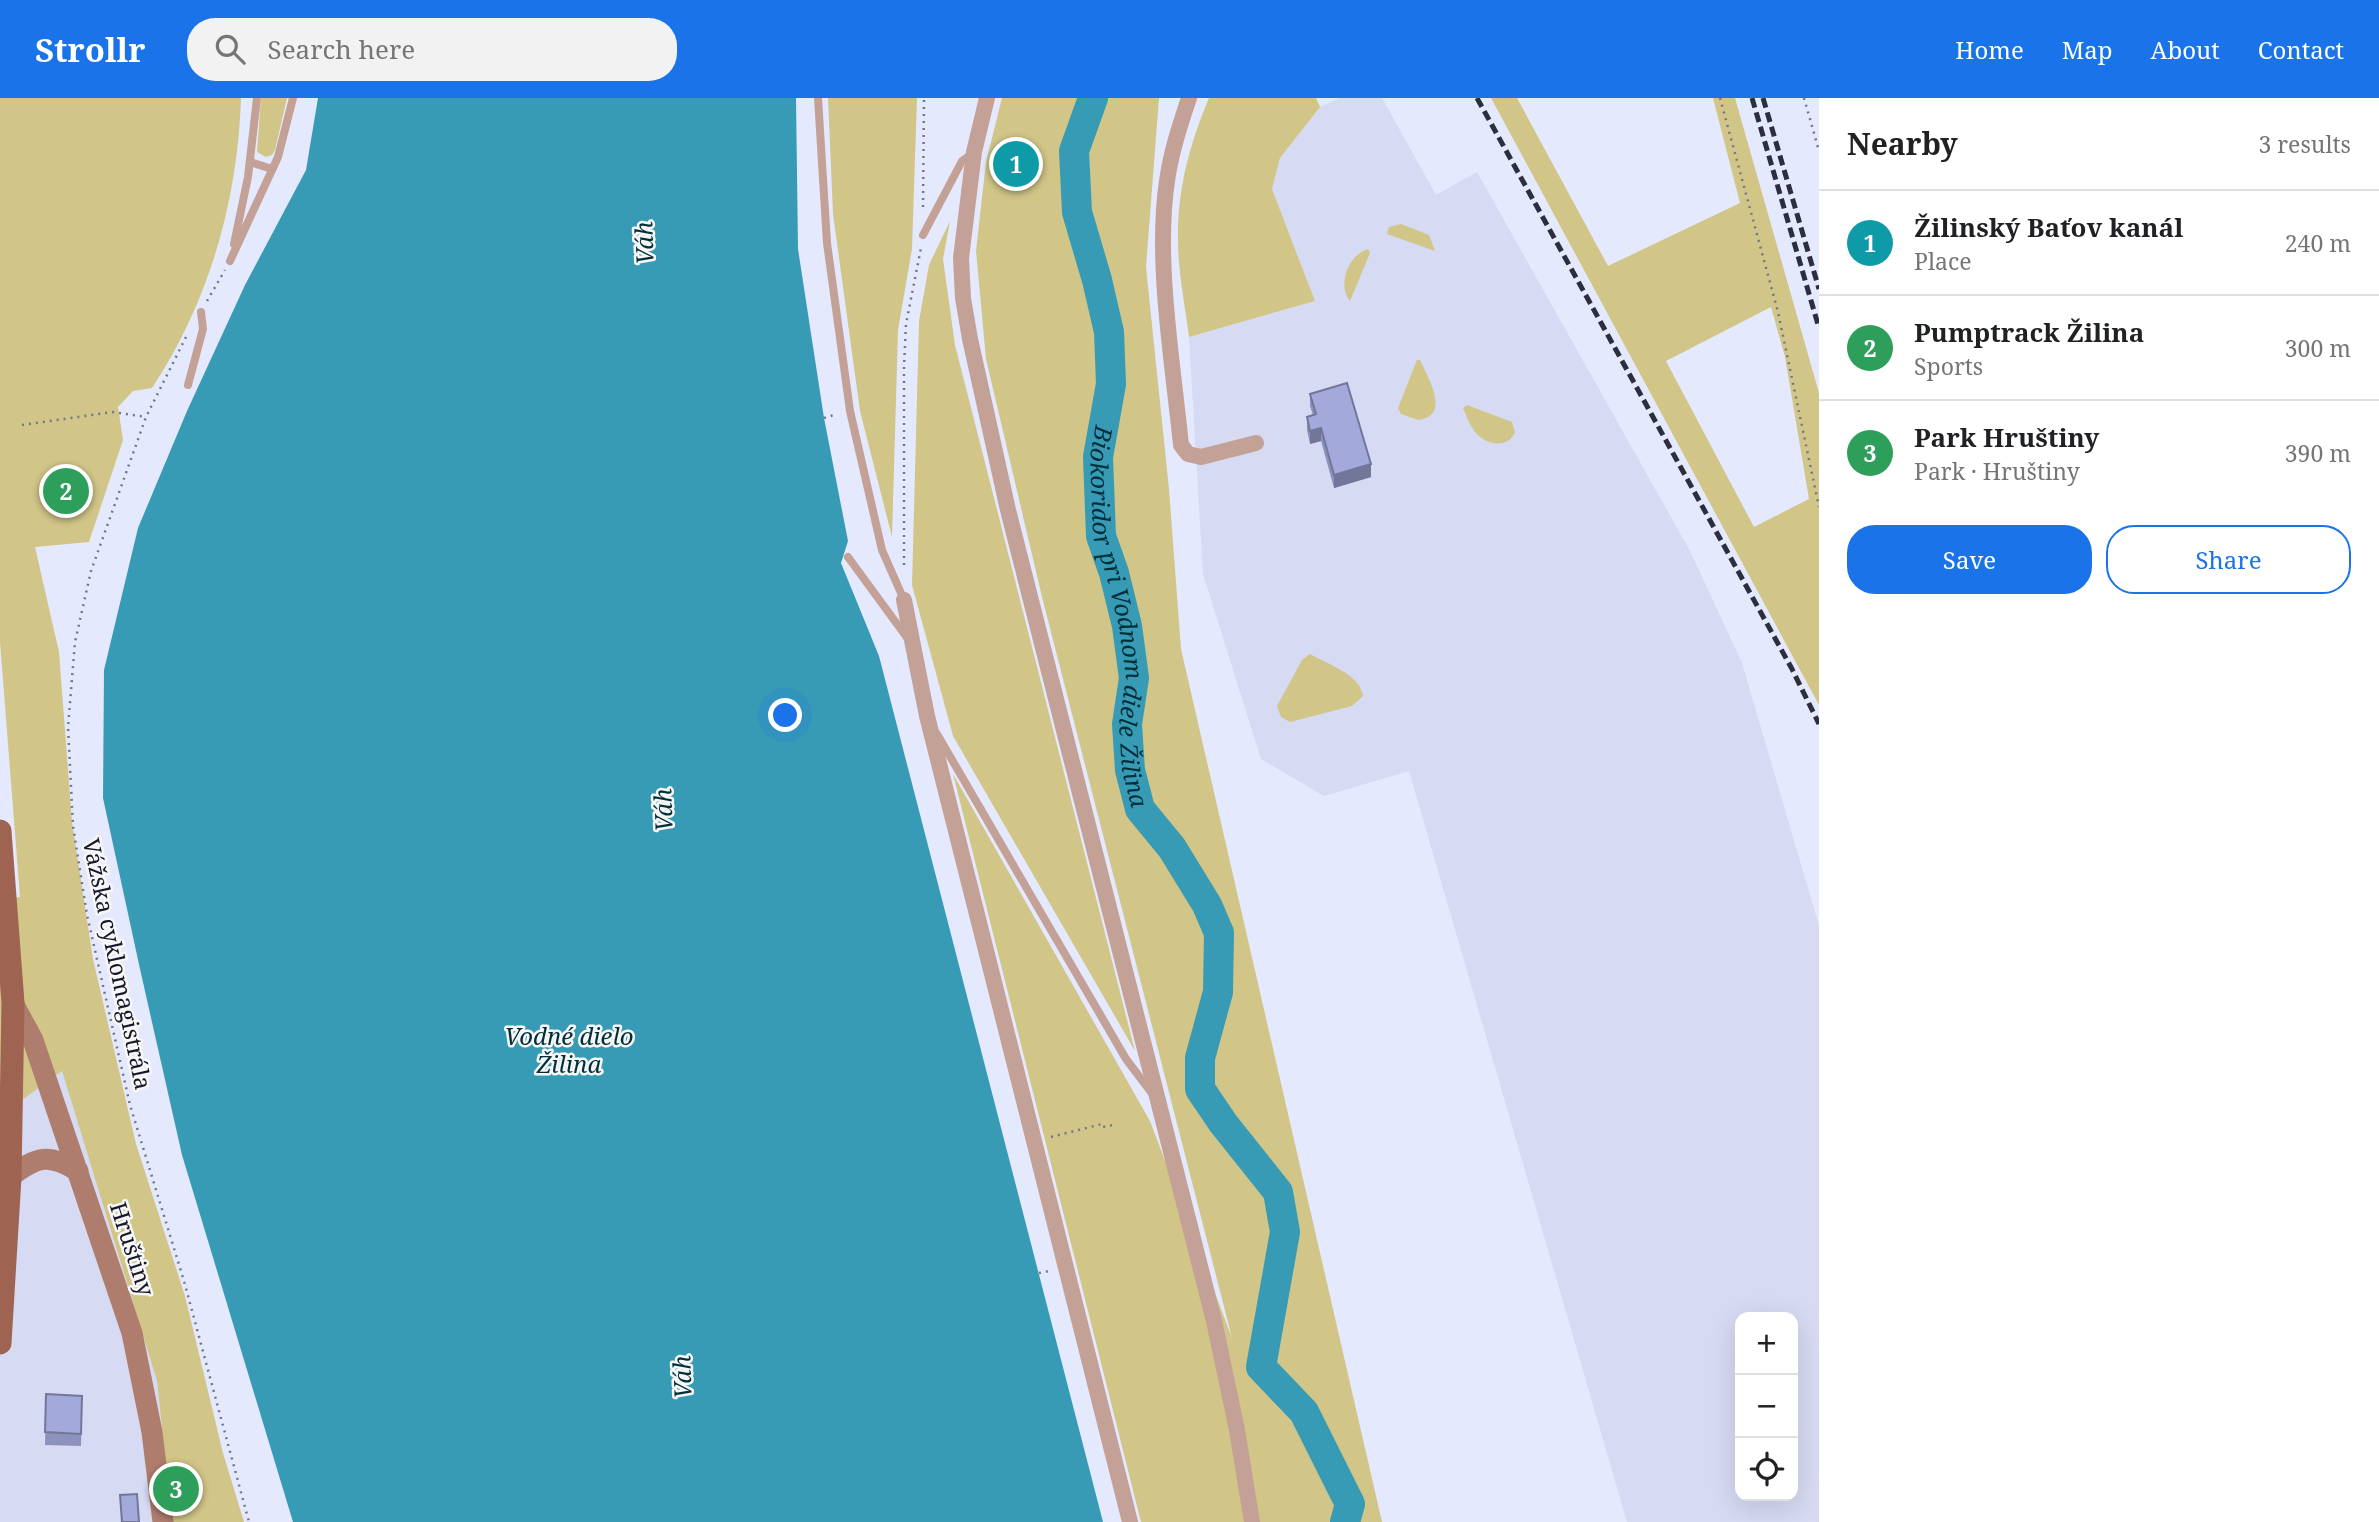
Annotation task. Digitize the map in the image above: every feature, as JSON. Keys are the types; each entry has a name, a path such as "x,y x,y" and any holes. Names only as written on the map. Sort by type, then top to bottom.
{"main road":[{"path":"0,831 4,914 13,1003 10,1177 0,1343"}],"street":[{"path":"987,98 974,152 961,258 963,298 970,339 1008,510 1214,1321 1237,1430 1252,1522"},
{"path":"1189,98 1176,138 1167,183 1163,224 1166,293 1181,445 1188,454 1201,457 1256,443"},
{"path":"904,600 927,716 1130,1522"},
{"name":"Hruštiny","path":"13,1003 33,1040 132,1334 152,1432 163,1522"},
{"path":"10,1177 27,1164 40,1159 52,1159 78,1171"}],"lane":[{"path":"230,261 250,162 257,98"},
{"path":"230,261 272,169 284,137 293,98"},
{"path":"818,98 827,243 850,411 882,550 904,600"},
{"path":"923,235 961,161 974,152"},
{"path":"250,162 272,169"},
{"path":"188,385 203,329 201,312"},
{"path":"848,557 911,644"},
{"path":"927,716 1126,1059 1159,1102"}],"path":[{"path":"904,600 904,367 906,324 923,235 924,98"},
{"path":"1720,98 1778,312 1819,507"},
{"path":"1804,98 1819,151"},
{"name":"Vážska cyklomagistrála","path":"230,261 146,417 91,571 75,642 68,727 73,826 87,915 130,1105 184,1281 249,1522"},
{"path":"22,425 112,412 146,417"},
{"path":"1034,1142 1102,1124 1103,1128 1113,1125"}],"shaded area":[{"path":"0,98 241,98 234,174 217,249 190,321 152,388 133,391 118,407 123,440 89,542 35,547 59,652 72,822 93,959 136,1144 185,1296 223,1453 244,1522 172,1522 157,1381 62,1071 0,1116 0,899 20,897 0,642"},
{"path":"261,98 287,98 275,150 272,155 266,157 257,152"},
{"path":"828,98 917,98 912,249 898,330 892,537 860,411 833,214"},
{"path":"1002,98 1159,98 1146,267 1169,489 1181,649 1382,1522 1141,1522 953,774 1150,1121 1232,1338 1042,597 986,359 976,251 986,162"},
{"path":"1209,98 1316,98 1320,107 1280,158 1272,189 1315,301 1189,337 1180,276 1178,221 1182,185 1196,132"},
{"path":"1340,98 1382,98 1436,195 1477,172 1690,551 1742,663 1819,926 1819,1522 1627,1522 1409,771 1324,796 1261,759 1203,574 1189,337 1315,301 1272,189 1280,158 1320,107"},
{"path":"1491,98 1517,98 1608,266 1740,203 1713,98 1735,98 1819,393 1819,705","holes":["1771,307 1785,357 1809,499 1754,527 1666,361"]},
{"path":"950,221 943,259 955,345 1135,1051 953,736 912,585 919,321 929,265"},
{"path":"1401,224 1429,235 1435,251 1387,234 1389,227"},
{"path":"1368,249 1370,253 1350,301 1345,287 1347,271 1355,257"},
{"path":"1417,360 1420,360 1428,376 1436,404 1428,417 1418,420 1401,414 1398,408"},
{"path":"1467,405 1512,422 1515,432 1506,442 1488,442 1473,429 1463,408"},
{"path":"1310,654 1349,676 1361,688 1363,696 1352,706 1290,722 1281,717 1277,706 1302,660"},
{"path":"62,1071 157,1381 172,1522 0,1522 0,1116"}],"water":[{"name":"Vodné dielo Žilina","path":"318,98 796,98 798,249 824,418 848,541 841,563 879,656 1103,1522 293,1522 182,1155 140,969 103,798 104,670 138,528 187,411 245,285 306,170"}],"building":[{"path":"1347,383 1371,464 1334,475 1321,428 1310,431 1307,417 1316,414 1310,394"},
{"path":"46,1394 82,1396 81,1434 45,1432"},
{"path":"137,1494 139,1522 122,1522 120,1495"}],"waterway":[{"name":"Biokoridor pri Vodnom diele Žilina","path":"1093,98 1074,151 1077,212 1109,332 1111,384 1098,457 1101,536 1114,573 1127,626 1134,678 1127,724 1130,770 1140,809 1172,848 1207,905 1219,933 1218,992 1200,1058 1200,1089 1223,1123 1278,1192 1285,1232 1261,1367 1304,1412 1350,1504 1345,1522"}],"railway":[{"path":"1477,98 1792,669 1819,724"},
{"path":"1752,98 1819,328"},
{"path":"1763,98 1819,289"}],"place":[{"name":"Žilinský Baťov kanál","path":"1016,164"},
{"name":"Pumptrack Žilina","path":"66,491"},
{"name":"Park Hruštiny","path":"176,1489"}],"water label":[{"name":"Váh","path":"645,243"},
{"name":"Váh","path":"664,810"},
{"name":"Váh","path":"683,1377"}]}
